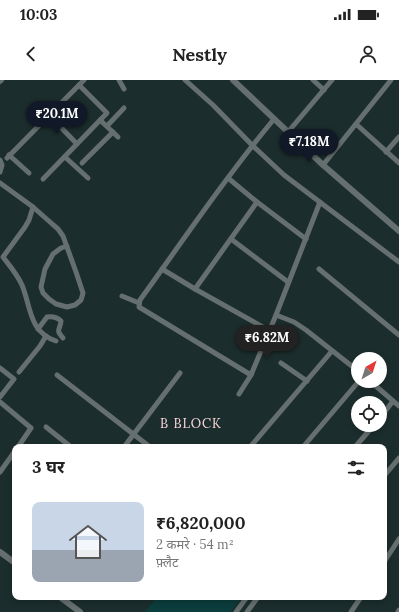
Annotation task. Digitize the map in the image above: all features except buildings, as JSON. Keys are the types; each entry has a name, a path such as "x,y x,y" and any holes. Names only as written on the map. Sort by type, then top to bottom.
{"street":[{"path":"29,173 8,157 84,80"},
{"path":"119,80 124,90"},
{"path":"186,80 213,105 252,146 284,175 399,262"},
{"path":"233,80 323,165 399,231"},
{"path":"313,80 324,90"},
{"path":"288,132 332,80"},
{"path":"323,165 392,80"},
{"path":"43,178 107,113 79,85"},
{"path":"106,126 124,108"},
{"path":"49,115 77,144"},
{"path":"100,120 118,137"},
{"path":"139,303 228,178 274,120"},
{"path":"356,124 399,163"},
{"path":"82,163 113,132"},
{"path":"386,152 399,137"},
{"path":"65,157 88,178"},
{"path":"0,160 2,165 0,172"},
{"path":"228,178 306,239"},
{"path":"0,184 33,207 58,229 63,236 67,246 83,293 81,300 75,305 67,307 56,304 48,299 41,288 45,269 53,254 61,248 67,246"},
{"path":"196,289 257,202"},
{"path":"239,394 251,375 270,332 320,202"},
{"path":"33,207 25,227 1,258 18,275 31,315 39,331 56,341"},
{"path":"231,239 288,282"},
{"path":"162,269 270,332"},
{"path":"319,269 399,335"},
{"path":"122,296 139,303 140,307 251,375"},
{"path":"276,315 294,322 306,330 351,366"},
{"path":"38,329 48,317 52,316 61,321 58,328 59,333 63,338"},
{"path":"19,372 40,346 46,336"},
{"path":"253,444 332,351"},
{"path":"281,363 307,382"},
{"path":"0,368 14,379 0,397"},
{"path":"126,444 180,373"},
{"path":"57,375 146,444"},
{"path":"306,444 353,388"},
{"path":"378,388 399,406"},
{"path":"387,410 394,401"},
{"path":"0,402 31,428 20,444"},
{"path":"46,427 67,444"},
{"path":"358,444 368,432"},
{"path":"0,472 12,455"},
{"path":"387,472 399,458"},
{"path":"387,558 397,546 399,539"},
{"path":"0,552 12,561"},
{"path":"64,600 80,612"},
{"path":"236,612 246,600"},
{"path":"247,612 256,600"},
{"path":"351,612 359,600"}],"shaded area":[{"path":"155,600 240,600 230,612 145,612"}],"district":[{"name":"B BLOCK","path":"191,423"}]}
